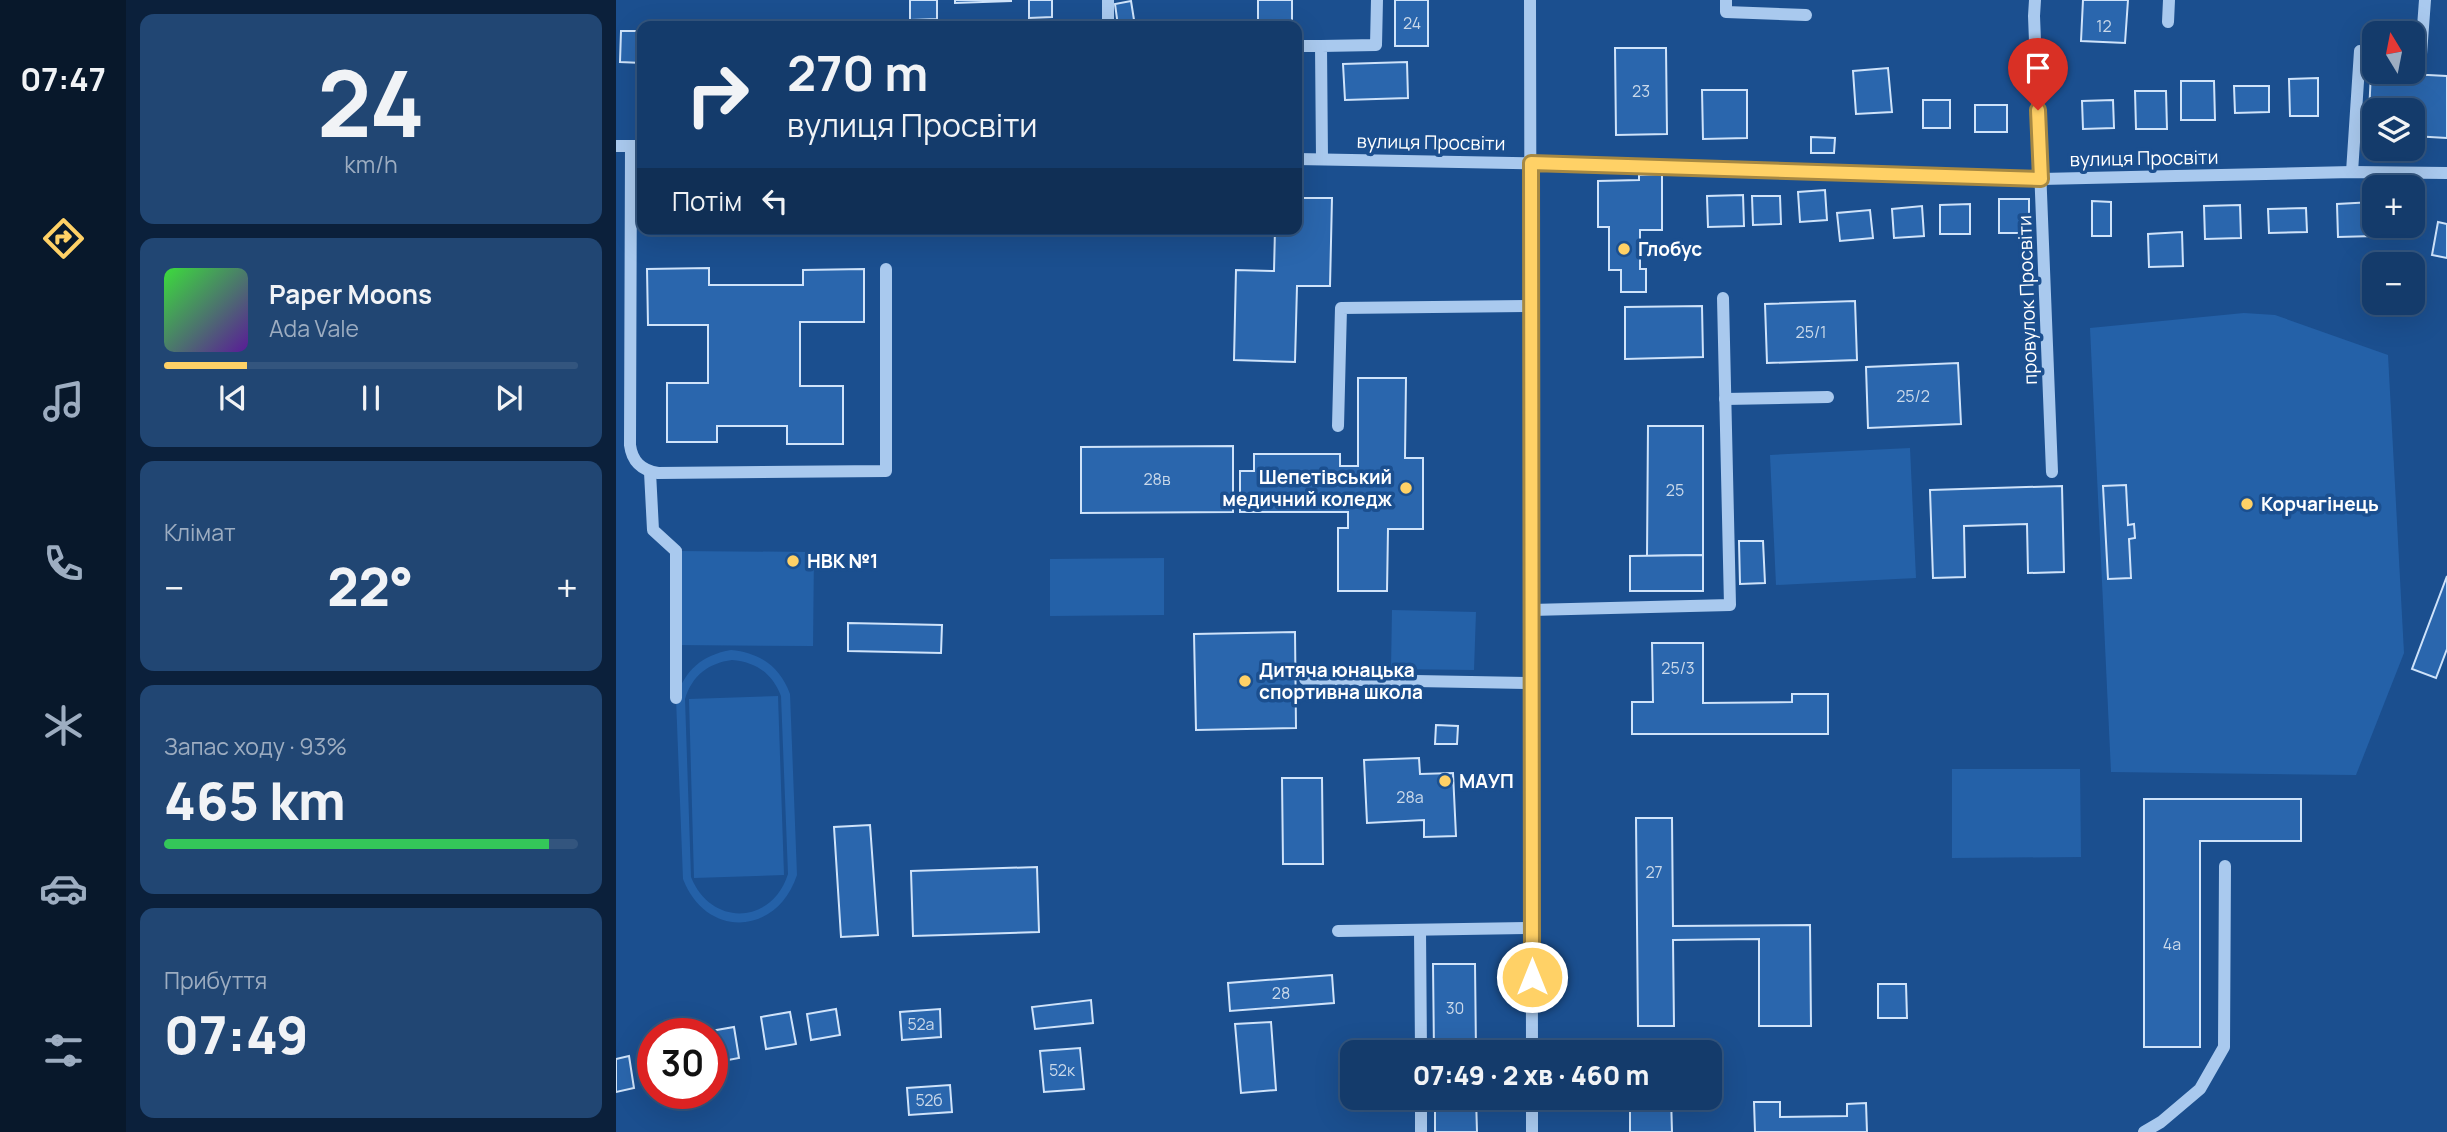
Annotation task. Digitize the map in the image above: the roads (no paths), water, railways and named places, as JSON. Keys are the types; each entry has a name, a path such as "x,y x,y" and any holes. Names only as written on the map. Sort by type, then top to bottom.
{"street":[{"path":"1108,0 1108,21"},
{"path":"1302,46 1376,45 1377,0"},
{"path":"1530,0 1532,1040"},
{"path":"1726,0 1726,12 1807,15"},
{"name":"провулок Просвіти","path":"2035,0 2052,472"},
{"path":"2168,22 2169,0"},
{"path":"2423,21 2425,0"},
{"path":"1321,46 1322,159"},
{"path":"2352,172 2362,51"},
{"path":"616,146 637,146 630,445 638,465 650,472 886,471 886,269"},
{"name":"вулиця Просвіти","path":"1302,159 1531,163 2041,179 2352,172 2447,173"},
{"path":"1531,610 1730,605 1723,298"},
{"path":"1338,426 1340,307 1531,306"},
{"path":"1726,399 1828,397"},
{"path":"650,472 653,530 676,551 676,698"},
{"path":"1305,679 1531,683"},
{"path":"2144,1132 2161,1122 2200,1088 2224,1047 2225,866"},
{"path":"1338,931 1532,928"},
{"path":"1420,930 1421,1040"},
{"path":"1421,1110 1422,1132"},
{"path":"1532,1110 1532,1132"}],"place":[{"name":"Глобус","path":"1624,249"},
{"name":"Шепетівський медичний коледж","path":"1406,488"},
{"name":"Корчагінець","path":"2247,504"},
{"name":"НВК №1","path":"793,561"},
{"name":"Дитяча юнацька спортивна школа","path":"1245,681"},
{"name":"МАУП","path":"1445,781"}]}
